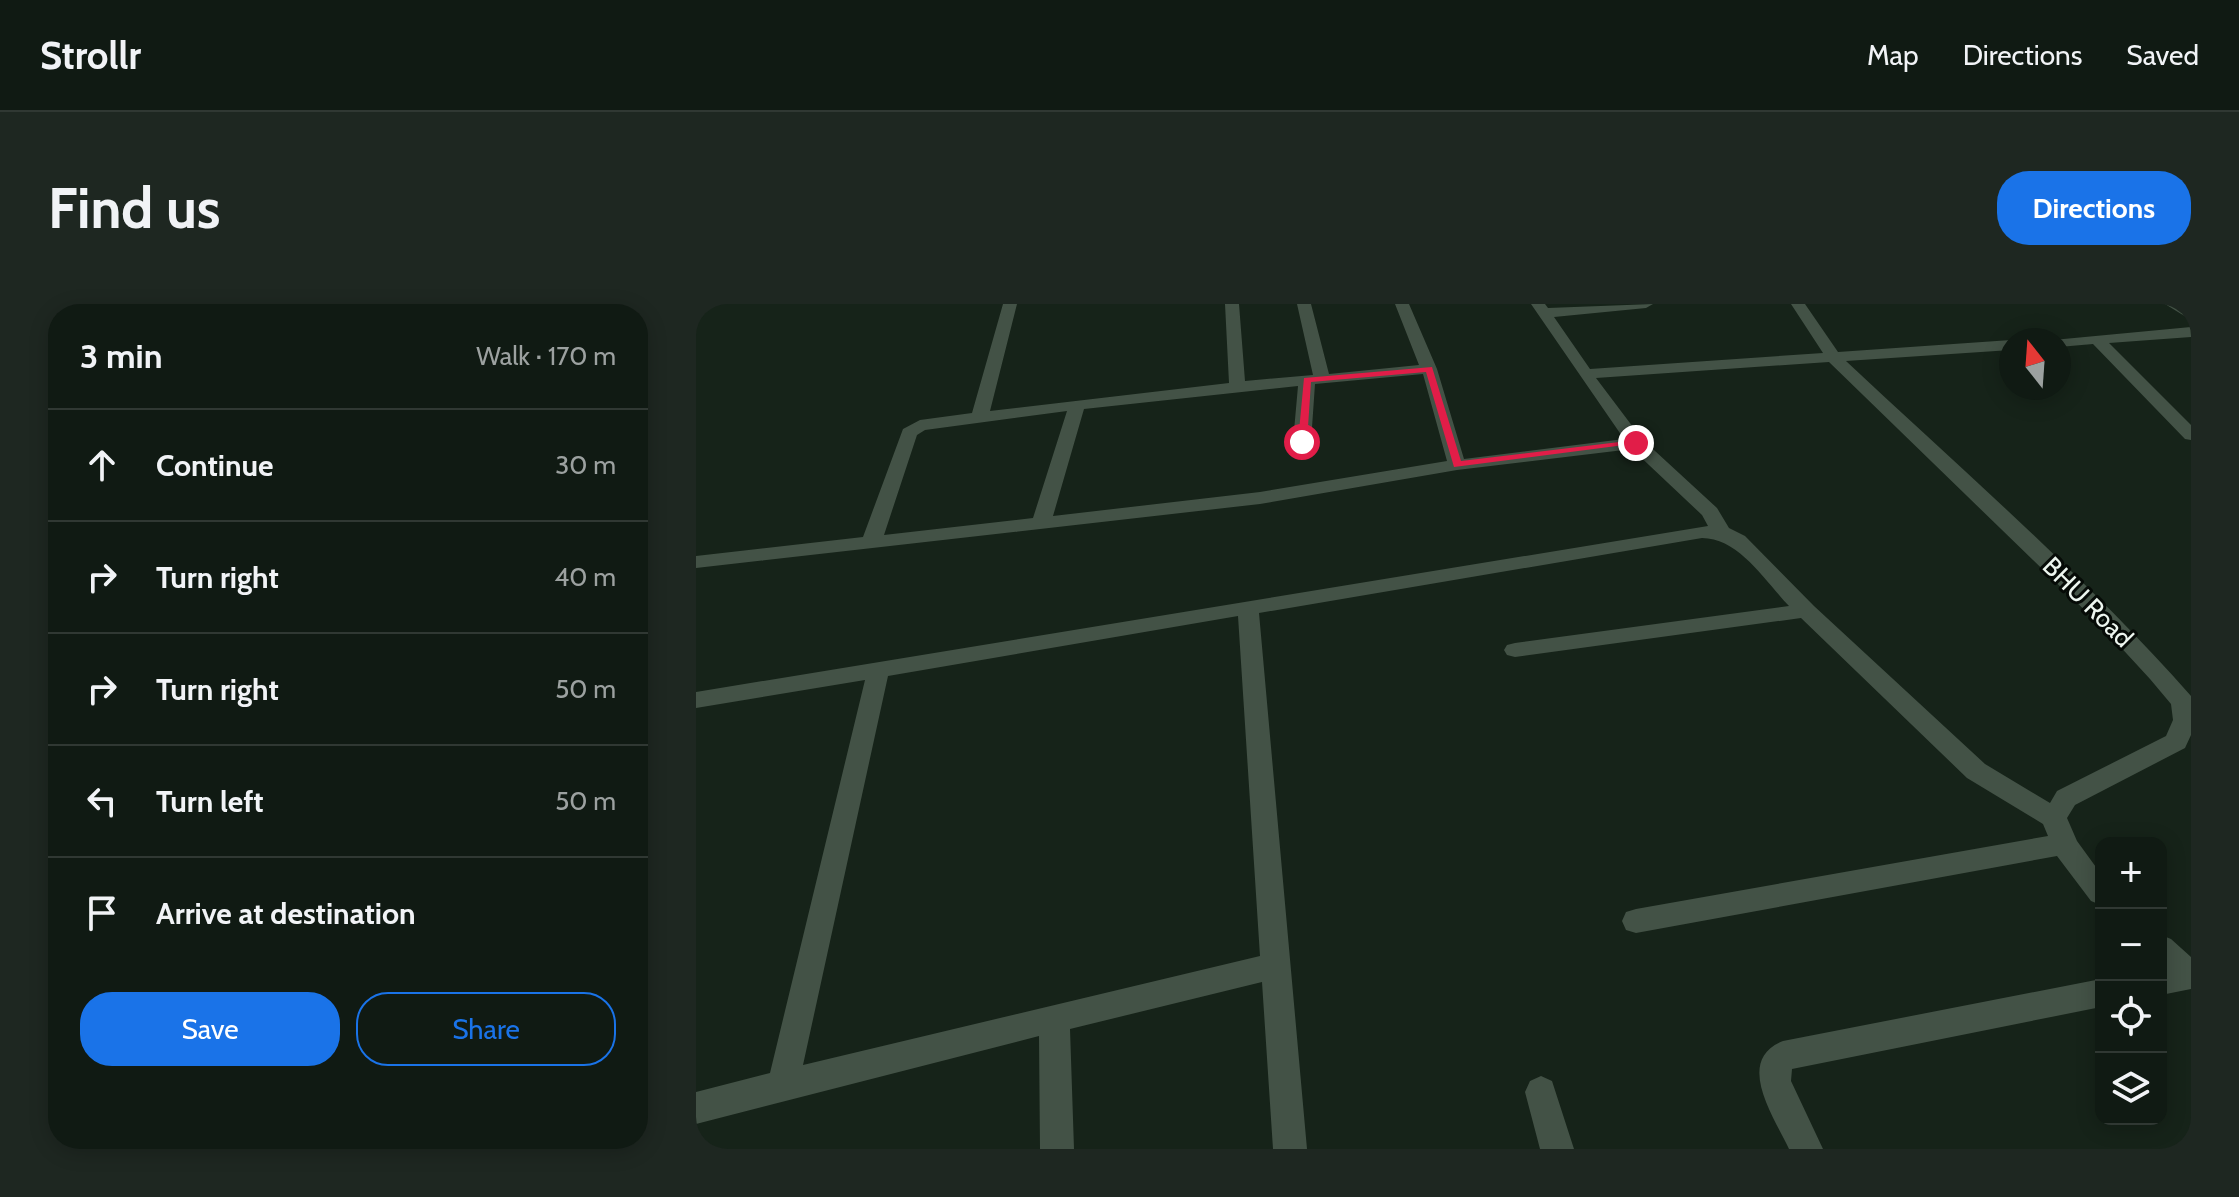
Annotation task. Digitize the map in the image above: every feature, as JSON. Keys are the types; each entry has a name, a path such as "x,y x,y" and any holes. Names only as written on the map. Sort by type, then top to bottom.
{"street":[{"path":"980,416 1010,304"},
{"path":"1232,304 1237,387"},
{"path":"1302,442 1314,380 1304,304"},
{"path":"1402,304 1429,369 1457,465"},
{"path":"1541,308 1646,304"},
{"name":"BHU Road","path":"1798,304 1833,357 2112,624 2183,702 2185,720 2176,742 2066,798 2058,831"},
{"path":"2172,304 2191,316"},
{"path":"1541,308 1584,374 1636,443 1710,512 1721,532"},
{"path":"2071,341 2191,332"},
{"path":"2097,339 2191,435"},
{"path":"1584,374 1999,346"},
{"path":"871,543 909,433 929,422 1429,369"},
{"path":"1041,523 1077,405"},
{"path":"696,562 1260,498 1457,465 1636,443"},
{"path":"696,700 1702,532 1721,532 1738,540 1806,611 1976,771 2058,831 2077,867 2095,886"},
{"path":"1248,610 1273,966 1290,1149"},
{"path":"1515,650 1806,611"},
{"path":"783,1085 878,671"},
{"path":"1636,921 2058,831"},
{"path":"2167,954 2191,976"},
{"path":"696,1108 1273,966"},
{"path":"2166,981 2191,976"},
{"path":"1806,1149 1775,1083 1773,1068 1783,1056 2095,994"},
{"path":"1054,1018 1057,1149"},
{"path":"1541,1092 1557,1149"}],"route":[{"path":"1302,442 1307,380 1429,369 1457,465 1636,443"}]}
